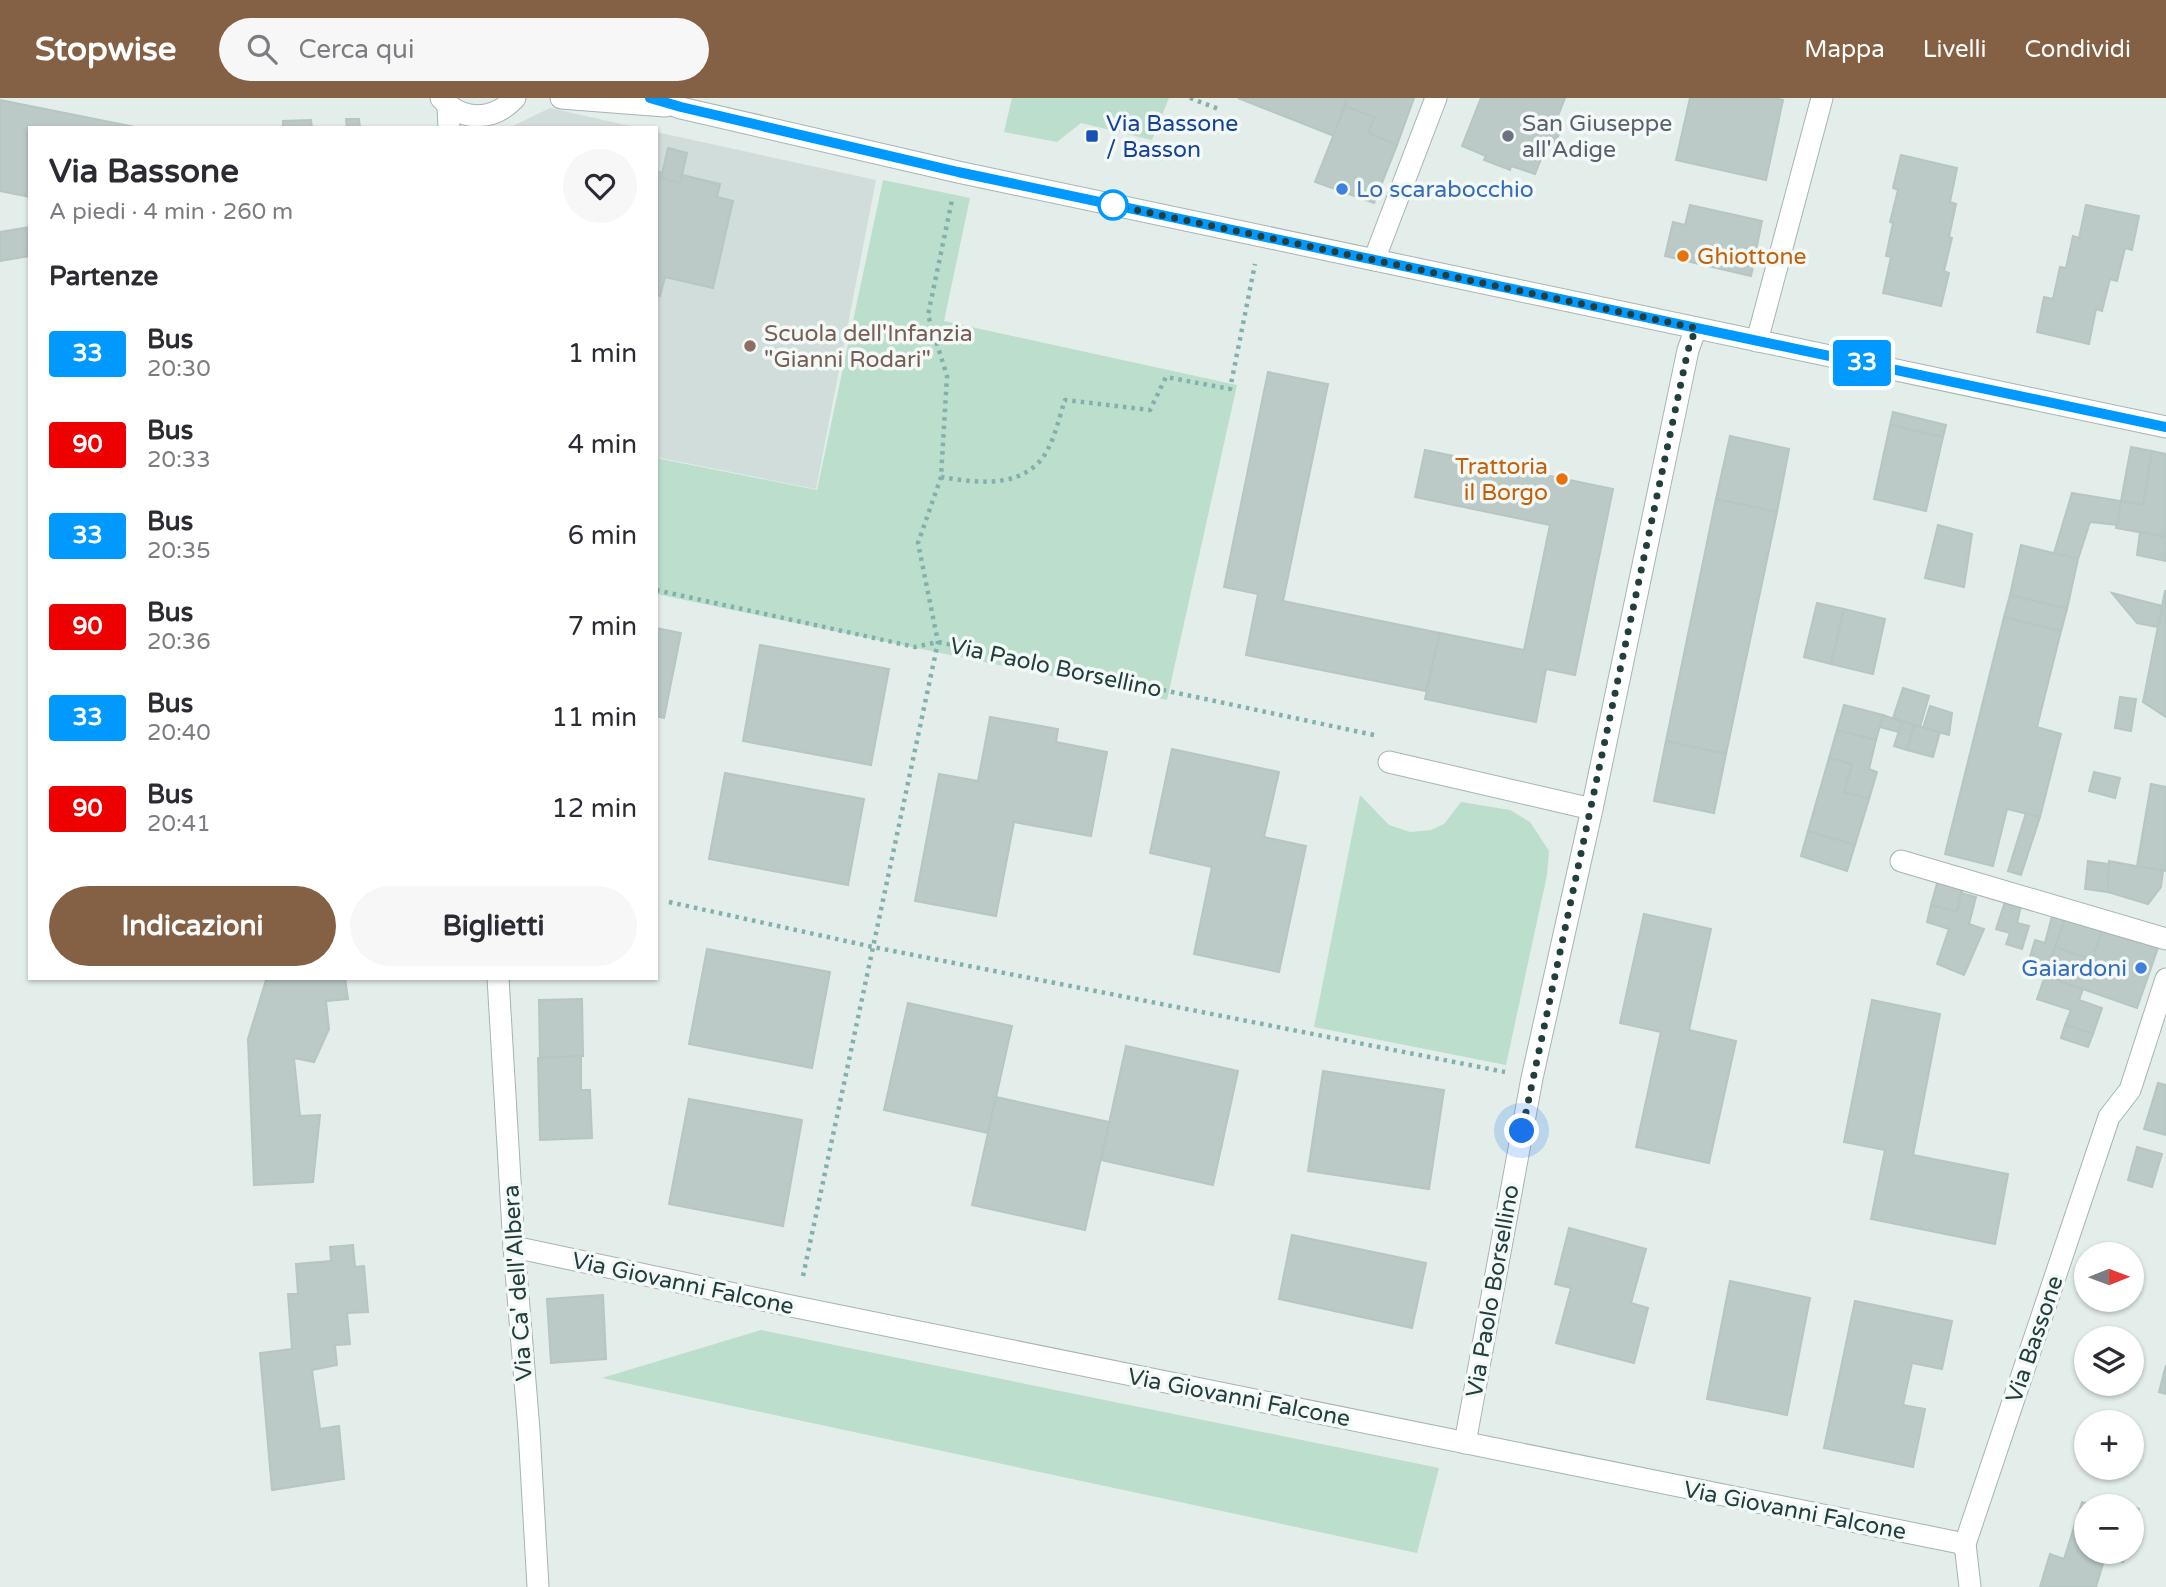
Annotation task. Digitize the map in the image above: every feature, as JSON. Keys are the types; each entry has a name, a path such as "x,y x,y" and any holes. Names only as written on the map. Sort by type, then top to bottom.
{"street":[{"path":"444,102 483,122 515,98"},
{"path":"561,98 681,107"},
{"path":"650,98 958,172 2166,427"},
{"path":"1374,260 1436,98"},
{"path":"1757,341 1822,98"},
{"path":"444,102 449,126"},
{"path":"1389,762 1592,809 1688,350 1696,328"},
{"name":"Via Paolo Borsellino","path":"1465,1443 1532,1078 1592,809"},
{"path":"1901,861 2166,939"},
{"name":"Via Bassone","path":"1970,1587 1965,1544 2109,1117 2130,1090 2166,979"},
{"name":"Via Ca' dell'Albera","path":"498,980 538,1587"},
{"name":"Via Giovanni Falcone","path":"514,1247 796,1307 1965,1544"}],"path":[{"path":"1190,98 1221,110"},
{"path":"803,1276 938,642 918,543 942,477 947,376 929,315 953,192"},
{"path":"942,477 973,483 1013,479 1037,464 1051,442 1065,400 1150,410 1166,377 1230,389 1256,258"},
{"name":"Via Paolo Borsellino","path":"658,590 915,646 938,642 1374,735"},
{"path":"669,902 873,947 1509,1073"}],"shaded area":[{"path":"550,108 630,126 513,126"},
{"name":"Scuola dell'Infanzia \"Gianni Rodari\"","path":"658,132 876,180 816,489 658,457"}],"green space":[{"path":"1012,98 1169,98 1152,140 1081,123 1057,142 1004,132"},
{"path":"883,180 970,198 944,321 1237,385 1167,700 658,594 658,458 817,490"},
{"path":"1360,795 1389,825 1410,832 1431,830 1444,824 1461,802 1510,810 1530,822 1549,851 1547,875 1506,1065 1314,1027"},
{"path":"761,1330 1439,1468 1417,1553 602,1378"}],"building":[{"path":"1238,98 1347,98 1334,136"},
{"path":"1347,98 1414,98 1397,145 1368,133 1374,117 1345,106"},
{"name":"San Giuseppe all'Adige","path":"1481,98 1565,98 1535,174 1511,166 1510,170 1484,160 1486,156 1462,146"},
{"path":"1690,98 1783,100 1766,180 1676,160"},
{"path":"0,100 130,126 28,126 28,197 0,191"},
{"path":"1345,106 1374,117 1368,133 1397,145 1374,203 1315,182"},
{"path":"346,119 359,119 360,126 347,126"},
{"path":"311,120 312,126 283,126 283,121"},
{"path":"1554,126 1561,129 1553,149 1546,146"},
{"path":"668,148 687,153 680,183 661,178"},
{"path":"1901,155 1957,168 1950,202 1956,204 1949,237 1952,238 1944,271 1949,273 1941,306 1883,293 1891,257 1886,256 1893,223 1890,222 1898,190 1893,188"},
{"path":"658,172 662,173 661,178 680,183 682,175 720,184 717,197 733,201 713,288 665,277 660,296"},
{"path":"1690,205 1762,221 1751,276 1665,256 1673,222 1685,225"},
{"path":"2086,205 2139,216 2132,250 2125,248 2117,281 2110,279 2102,311 2096,309 2089,344 2037,332 2044,297 2053,299 2060,267 2066,268 2073,236 2079,238"},
{"path":"28,227 28,256 0,261 0,232"},
{"path":"1268,372 1328,384 1283,601 1440,633 1426,691 1246,655 1258,594 1224,587"},
{"path":"1893,412 1946,425 1943,437 1890,425"},
{"path":"1890,425 1943,437 1926,511 1874,499"},
{"path":"1730,436 1789,449 1777,512 1716,499"},
{"path":"2131,447 2152,451 2143,505 2121,501"},
{"path":"1425,450 1613,489 1575,675 1546,669 1536,722 1425,699 1440,633 1524,650 1550,525 1415,497"},
{"path":"2152,451 2166,454 2166,537 2116,528 2121,501 2143,505"},
{"path":"2072,493 2121,501 2117,525 2090,522 2078,559 2054,553"},
{"path":"1716,499 1777,512 1726,754 1666,741"},
{"path":"1938,525 1972,534 1964,587 1925,578"},
{"path":"2140,532 2166,537 2166,561 2137,555"},
{"path":"2021,545 2078,559 2067,609 2010,595"},
{"path":"2166,591 2166,717 2143,702"},
{"path":"2112,593 2162,606 2158,627 2137,623"},
{"path":"2010,595 2067,609 2061,631 2004,617"},
{"path":"1817,603 1844,609 1831,664 1804,657"},
{"path":"1844,609 1885,619 1873,674 1831,664"},
{"path":"2004,617 2061,631 2037,727 2061,734 2040,817 2007,809 1993,866 1945,854"},
{"path":"658,628 681,633 664,718 658,716"},
{"path":"760,645 889,669 871,765 743,741"},
{"path":"1903,688 1929,696 1920,727 1893,718"},
{"path":"2120,697 2136,699 2131,731 2115,728"},
{"path":"1844,705 1883,715 1876,740 1837,730"},
{"path":"1930,706 1952,713 1949,735 1923,728"},
{"path":"1883,715 1902,722 1899,732 1880,727"},
{"path":"990,717 1058,729 1056,742 1107,752 1091,836 1014,822 996,916 915,901 939,774 978,781"},
{"path":"1902,722 1914,725 1907,750 1894,746"},
{"path":"1914,725 1940,732 1933,757 1907,750"},
{"path":"1837,730 1876,740 1869,769 1877,772 1869,799 1844,792 1852,764 1829,758"},
{"path":"1666,741 1726,754 1714,813 1654,801"},
{"path":"1172,749 1279,772 1264,837 1306,846 1279,972 1194,954 1212,867 1150,853"},
{"path":"1829,758 1852,764 1844,792 1869,799 1855,845 1808,831"},
{"path":"2094,772 2120,778 2115,798 2089,791"},
{"path":"725,773 864,799 848,885 709,859"},
{"path":"2151,784 2166,787 2166,871 2137,866"},
{"path":"2026,813 2040,817 2021,875 2008,871"},
{"path":"1808,831 1855,845 1847,871 1801,856"},
{"path":"2088,861 2109,864 2108,892 2085,889"},
{"path":"2109,861 2163,871 2161,887 2148,904 2108,892"},
{"path":"1938,880 1963,887 1957,912 1931,905"},
{"path":"1961,893 1976,897 1969,924 1984,929 1964,975 1937,964 1949,929 1927,922 1931,905 1957,912"},
{"path":"2005,902 2021,906 2017,923 2029,926 2022,949 2006,944 2010,933 1996,929"},
{"path":"1644,914 1711,929 1689,1030 1736,1041 1709,1163 1636,1147 1661,1032 1620,1023"},
{"path":"2052,916 2065,920 2045,976 2026,970 2035,940 2045,943"},
{"path":"2065,920 2102,931 2092,960 2055,947"},
{"path":"2102,931 2158,948 2137,1008 2045,976 2055,947 2092,960"},
{"path":"707,949 830,972 812,1068 689,1044"},
{"path":"2045,976 2083,989 2079,1000 2102,1008 2093,1034 2065,1025 2071,1010 2037,999"},
{"path":"266,980 345,980 348,999 326,1001 329,1029 314,1062 294,1058 300,1116 320,1115 313,1182 254,1185 248,1039"},
{"path":"582,999 583,1056 540,1058 539,1000"},
{"path":"1872,1000 1940,1014 1913,1155 2008,1174 1995,1244 1871,1219 1885,1150 1844,1142"},
{"path":"908,1003 1012,1026 988,1133 884,1110"},
{"path":"2065,1025 2093,1034 2088,1047 2061,1038"},
{"path":"1126,1046 1238,1071 1213,1185 1101,1160"},
{"path":"581,1056 581,1090 590,1090 592,1138 540,1140 538,1058"},
{"path":"1323,1071 1444,1090 1429,1189 1308,1171"},
{"path":"2158,1083 2166,1085 2166,1135 2144,1129"},
{"path":"996,1097 1109,1122 1085,1230 972,1205"},
{"path":"689,1099 802,1120 783,1226 669,1204"},
{"path":"2137,1147 2162,1154 2152,1187 2128,1180"},
{"path":"1569,1228 1646,1249 1631,1303 1648,1308 1634,1363 1556,1343 1571,1288 1555,1284"},
{"path":"1292,1235 1426,1263 1412,1328 1279,1299"},
{"path":"353,1245 355,1267 364,1266 368,1312 347,1313 350,1344 335,1345 337,1365 312,1370 320,1429 339,1426 344,1479 272,1490 260,1353 292,1349 288,1294 298,1294 296,1264 331,1261 330,1247"},
{"path":"1730,1281 1810,1298 1787,1415 1707,1399"},
{"path":"603,1295 606,1359 551,1363 547,1299"},
{"path":"1855,1301 1952,1321 1942,1369 1912,1363 1903,1405 1925,1409 1913,1467 1824,1448"},
{"path":"2166,1365 2166,1394 2159,1392"},
{"path":"2074,1527 2074,1564 2103,1564 2096,1587 2040,1587 2050,1554 2064,1559"}],"bus line":[{"name":"33","path":"650,98 958,172 2166,427"}],"place":[{"name":"Via Bassone / Basson","path":"1092,136"},
{"name":"San Giuseppe all'Adige","path":"1508,136"},
{"name":"Lo scarabocchio","path":"1342,189"},
{"name":"Ghiottone","path":"1683,256"},
{"name":"Scuola dell'Infanzia \"Gianni Rodari\"","path":"750,346"},
{"name":"Trattoria il Borgo","path":"1562,479"},
{"name":"Gaiardoni","path":"2141,968"}],"route":[{"path":"1113,205 1696,328 1688,350 1522,1131"}]}
